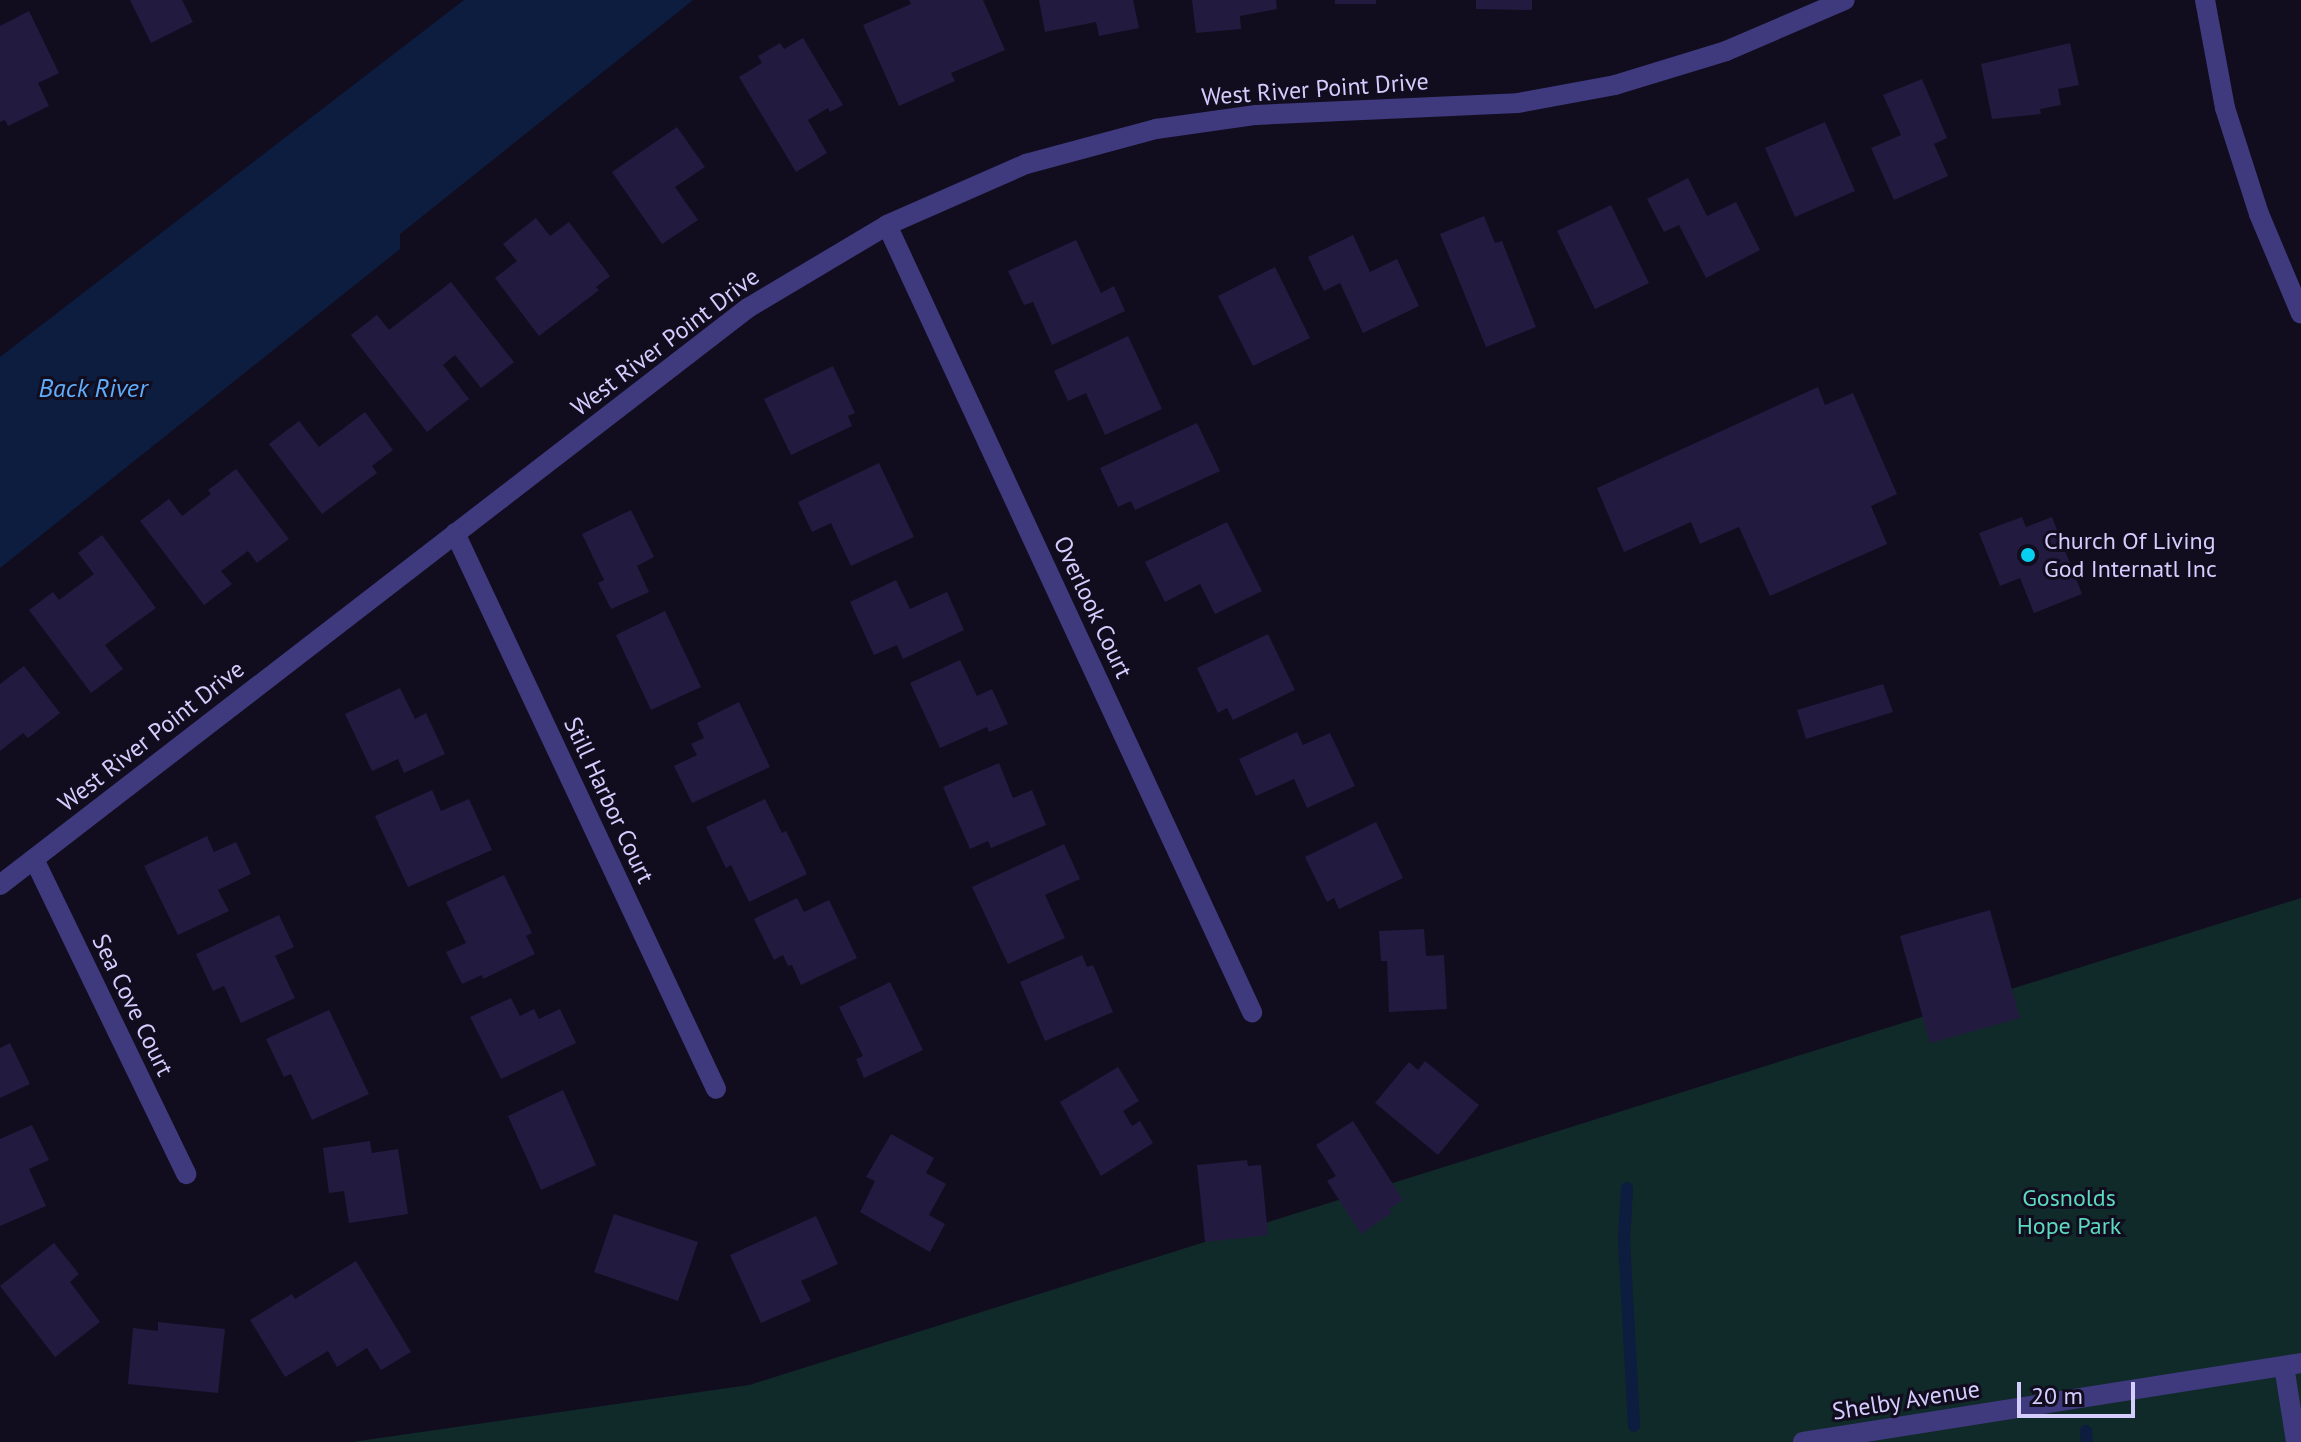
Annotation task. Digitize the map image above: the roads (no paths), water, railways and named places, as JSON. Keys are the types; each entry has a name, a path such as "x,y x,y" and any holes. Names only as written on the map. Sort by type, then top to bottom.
{"street":[{"name":"West River Point Drive","path":"0,885 748,308 887,225 1026,164 1156,129 1256,115 1518,103 1615,85 1726,51 1845,0"},
{"path":"2205,0 2225,108 2259,214 2301,314"},
{"name":"Overlook Court","path":"887,225 1252,1012"},
{"name":"Still Harbor Court","path":"455,533 716,1089"},
{"name":"Sea Cove Court","path":"34,859 186,1174"},
{"path":"2293,1364 2296,1442"},
{"name":"Shelby Avenue","path":"1803,1442 1839,1439 2293,1364"}],"water":[{"name":"Back River","path":"464,0 693,0 400,234 400,249 0,568 0,357"}],"waterway":[{"path":"1627,1188 1624,1240 1634,1426"},
{"path":"2086,1431 2087,1442"}],"place":[{"name":"Church Of Living God Internatl Inc","path":"2028,555"}],"park label":[{"name":"Gosnolds Hope Park","path":"2069,1212"}]}
